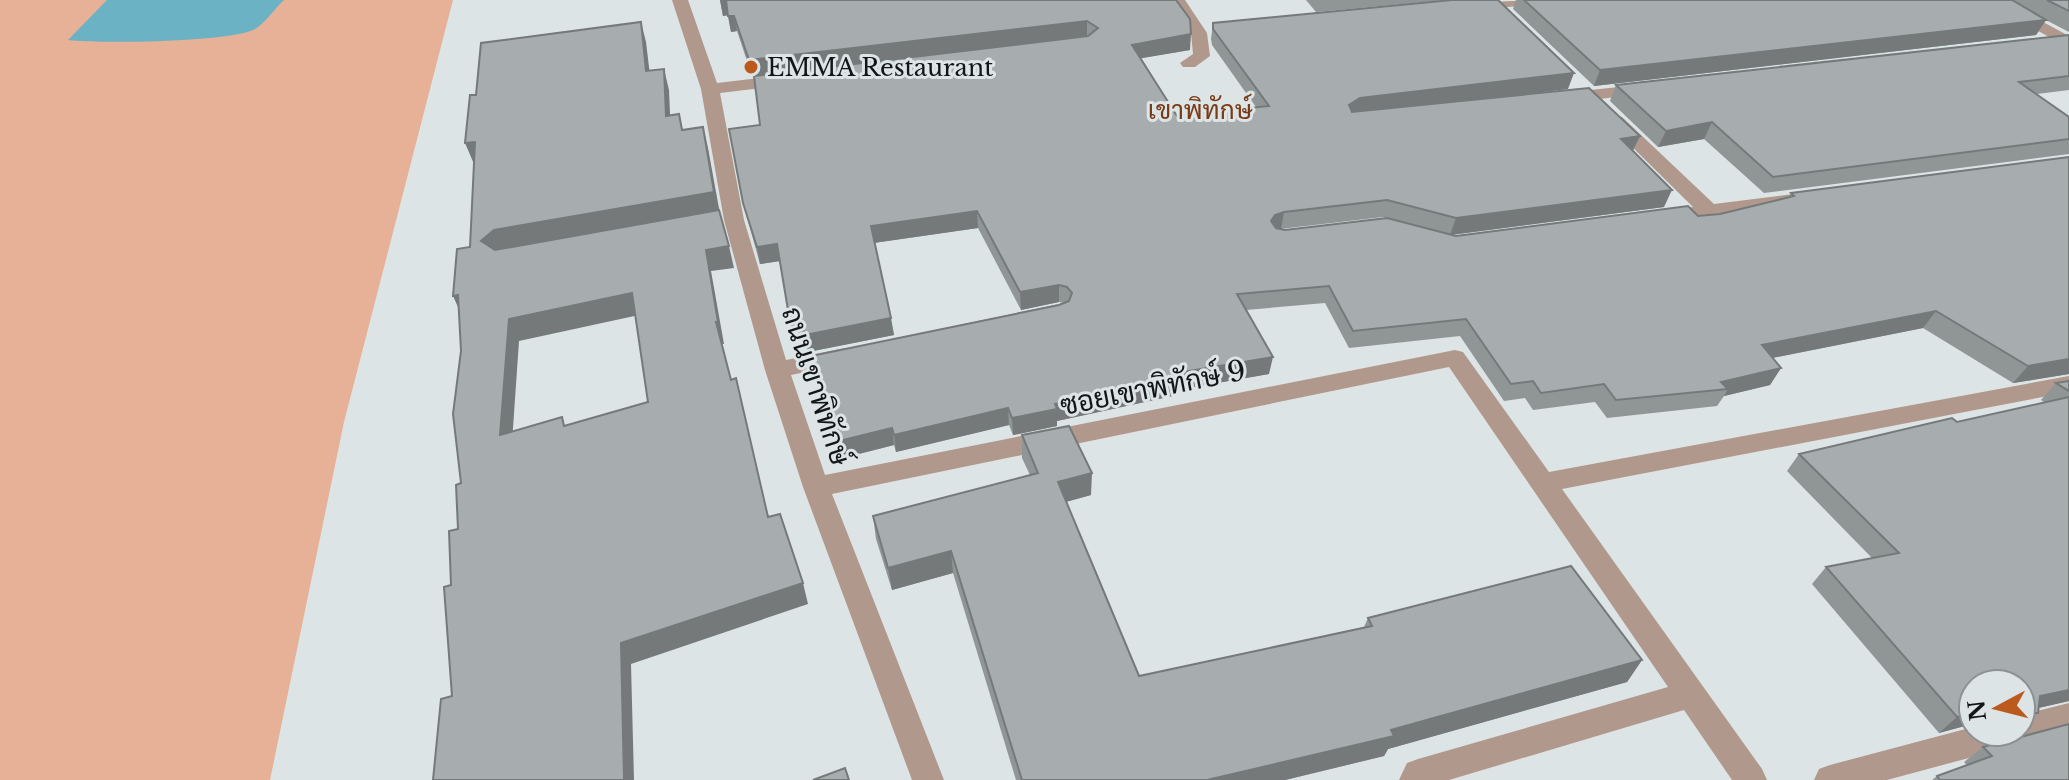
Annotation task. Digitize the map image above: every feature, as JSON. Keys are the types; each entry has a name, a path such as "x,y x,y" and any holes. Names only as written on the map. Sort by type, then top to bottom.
{"street":[{"name":"ถนนเขาพิทักษ์","path":"680,0 710,89 727,221 816,487 928,780"},
{"path":"1177,0 1199,33 1202,56 1189,63"},
{"path":"1448,8 1529,0"},
{"path":"1990,0 2067,41"},
{"path":"1492,2 1514,24"},
{"path":"2032,44 2067,41"},
{"path":"1567,75 1709,211"},
{"path":"710,89 804,78"},
{"path":"1542,100 1664,87"},
{"path":"1648,219 1819,196"},
{"path":"777,370 871,351"},
{"name":"ซอยเขาพิทักษ์ 9","path":"816,487 1455,358 1543,483"},
{"path":"1751,780 1543,483 2069,384"},
{"path":"1415,780 1418,774 1689,695"},
{"path":"2037,725 2069,717"},
{"path":"1830,780 1957,746"}],"shaded area":[{"path":"0,0 453,0 344,422 270,780 0,780"}],"water":[{"path":"107,0 284,0 257,28 238,34 162,41 68,40"}],"building":[{"path":"726,0 1176,0 1190,19 1191,34 1132,45 1177,116 1269,106 1213,29 1213,23 1452,0 1498,0 1574,73 1360,98 1349,105 1352,112 1589,88 1640,136 1621,139 1672,190 1456,218 1387,200 1284,212 1275,215 1271,221 1276,228 1285,230 1387,218 1456,236 1688,206 1698,216 1720,214 1794,196 1791,193 2069,157 2069,359 2028,366 1936,311 1762,345 1781,368 1721,382 1728,389 1616,400 1604,384 1541,393 1533,381 1511,384 1466,319 1353,331 1329,286 1237,294 1273,357 1177,373 1179,377 1055,404 1057,409 1012,418 1008,408 894,435 892,428 835,442 811,356 1059,305 1069,301 1072,293 1067,287 1059,285 1020,292 977,211 871,226 891,318 805,335 799,314 789,316 777,244 757,247 743,203 729,129 760,125 754,76 1088,36 1098,28 1087,21 749,60 734,16 728,16"},
{"path":"1524,0 2012,0 2046,20 1600,70"},
{"path":"2047,0 2069,0 2069,11"},
{"path":"641,22 646,71 664,69 666,116 679,114 682,130 703,127 714,192 494,230 481,241 495,250 719,210 729,246 706,250 716,322 731,380 736,378 768,517 780,514 803,583 621,643 624,780 433,780 441,699 452,696 444,587 451,585 449,531 458,529 456,485 461,483 453,414 461,351 458,295 453,296 457,249 470,247 475,142 465,143 470,95 476,95 481,43","holes":["632,293 648,402 564,426 562,417 500,435 509,319"]},
{"path":"2069,35 2069,76 2019,82 2069,117 2069,139 1773,177 1712,122 1666,131 1616,85"},
{"path":"2069,381 2069,391 2056,383"},
{"path":"2069,397 2069,690 2040,696 2038,713 2037,668 1957,668 1957,717 1826,567 1899,553 1799,454 1952,418 1957,422"},
{"path":"1069,426 1092,473 1058,482 1139,676 1372,626 1368,618 1571,566 1642,660 1391,730 1394,736 1207,780 1022,780 951,551 888,568 873,516 1038,473 1022,435"},
{"path":"2069,724 2069,780 1940,780 1937,776 1992,756 1984,748 2037,748 2037,733"},
{"path":"845,768 849,780 813,780"}],"place":[{"name":"EMMA Restaurant","path":"751,67"}],"district":[{"name":"เขาพิทักษ์","path":"1200,110"}]}
